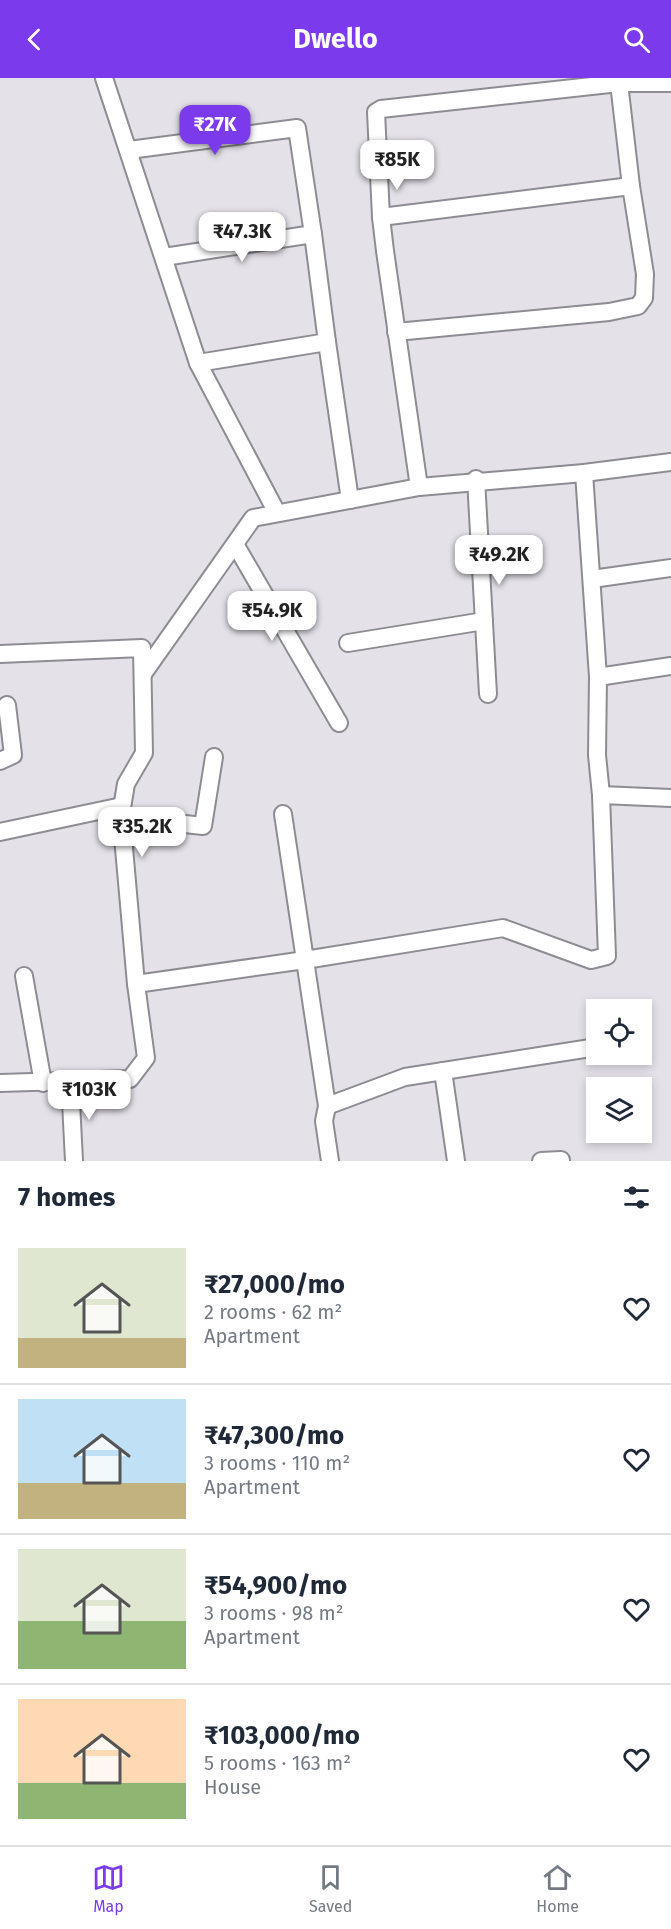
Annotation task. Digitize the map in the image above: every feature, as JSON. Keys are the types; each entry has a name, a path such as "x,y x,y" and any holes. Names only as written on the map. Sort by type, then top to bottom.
{"street":[{"path":"104,78 198,363 277,513"},
{"path":"396,332 609,312 638,306 644,298 645,274 631,186 619,83"},
{"path":"419,488 381,217 376,112 381,109 619,83 671,83"},
{"path":"129,150 297,128 350,500"},
{"path":"381,217 631,186"},
{"path":"164,257 313,234"},
{"path":"198,363 327,342"},
{"path":"143,674 253,518 419,488 476,481 584,473 671,462"},
{"path":"136,984 503,928 591,960 607,956 601,795 597,754 598,677 584,473"},
{"path":"476,481 488,694"},
{"path":"236,544 339,723"},
{"path":"592,579 671,568"},
{"path":"348,643 484,621"},
{"path":"0,654 142,648 144,753 126,784 121,812 136,984 146,1058 130,1080 0,1083"},
{"path":"598,677 671,666"},
{"path":"0,761 13,755 7,705"},
{"path":"0,832 121,812 203,826 214,757"},
{"path":"601,795 671,798"},
{"path":"283,814 327,1106 324,1121 330,1161"},
{"path":"24,976 43,1083"},
{"path":"327,1106 405,1077 586,1049"},
{"path":"443,1071 456,1161"},
{"path":"69,1082 75,1161"},
{"path":"541,1161 561,1161"}]}
